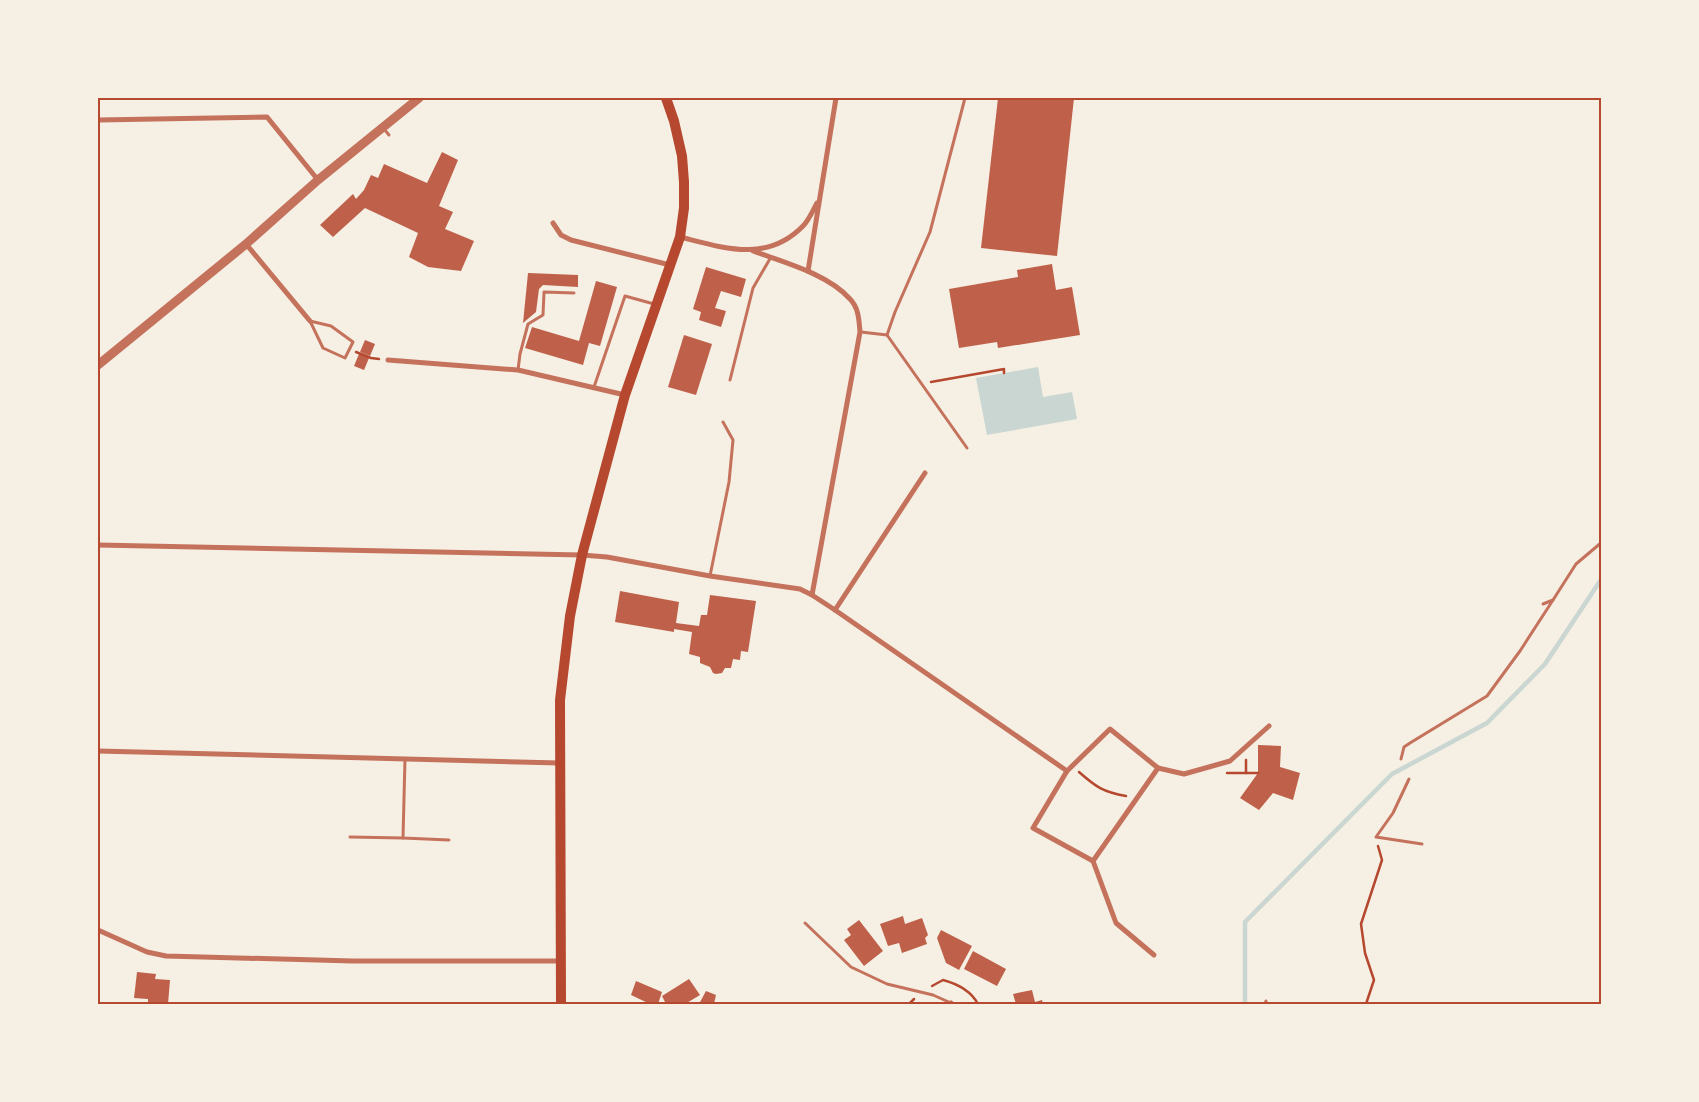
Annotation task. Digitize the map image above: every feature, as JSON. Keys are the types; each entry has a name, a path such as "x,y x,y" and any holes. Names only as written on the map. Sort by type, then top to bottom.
{"main road":[{"path":"561,1004 560,700 570,616 582,556 625,396 680,237 684,208 683,165 674,121 666,98"}],"street":[{"path":"98,365 246,244 382,126 419,98"},
{"path":"808,271 836,98"},
{"path":"98,120 267,117 318,180"},
{"path":"753,251 776,245 791,236 804,225 819,200"},
{"path":"553,223 561,235 571,240 670,265"},
{"path":"680,237 722,247 753,251 808,271 825,280 851,300 859,315 860,332 812,594"},
{"path":"246,244 310,321"},
{"path":"388,360 518,370 625,396"},
{"path":"835,610 925,473"},
{"path":"98,545 607,557 710,576 800,589 812,594 1067,772"},
{"path":"1154,955 1116,923 1093,861 1033,828 1067,772 1110,729 1158,768 1184,774 1230,761 1269,726"},
{"path":"98,751 560,763"},
{"path":"1093,861 1158,768"},
{"path":"98,930 146,952 166,956 353,961 562,961"}],"lane":[{"path":"887,335 930,232 965,98"},
{"path":"382,126 389,134"},
{"path":"730,380 753,288 771,257"},
{"path":"518,370 528,324 543,315 544,292 574,293"},
{"path":"594,388 625,296 657,305"},
{"path":"310,321 331,326 353,342 345,358 323,348 310,321"},
{"path":"860,332 887,335 967,448"},
{"path":"710,576 729,482 733,440 723,422"},
{"path":"1401,759 1404,747 1487,696 1520,651 1576,564 1602,542"},
{"path":"1543,604 1553,600"},
{"path":"403,838 405,760"},
{"path":"1409,779 1393,812 1376,837 1422,844"},
{"path":"350,837 449,840"},
{"path":"805,923 851,967 887,984 933,995 950,1004"}],"path":[{"path":"350,349 371,358 388,360"},
{"path":"922,384 1004,368 1004,373"},
{"path":"1072,766 1092,784 1108,793 1138,797"},
{"path":"1366,1004 1374,980 1365,953 1362,924 1382,860 1376,837"}],"shaded area":[{"path":"1038,367 1043,397 1072,392 1077,419 987,435 976,378"}],"building":[{"path":"998,98 1074,98 1057,256 981,248"},
{"path":"442,152 458,160 439,206 453,212 445,229 474,241 461,271 428,267 409,257 418,233 365,208 333,237 320,225 353,194 356,199 364,190 371,175 378,178 384,164 427,183"},
{"path":"1052,264 1056,290 1072,287 1080,335 998,348 997,342 959,348 949,289 1018,277 1017,270"},
{"path":"706,267 746,279 741,297 721,291 715,308 726,311 721,327 699,320 701,312 693,309"},
{"path":"528,273 578,275 578,287 543,285 539,289 536,312 523,323"},
{"path":"596,281 617,287 600,346 589,343 583,365 525,348 532,327 579,341"},
{"path":"684,335 712,344 696,395 668,387"},
{"path":"365,340 375,344 370,356 360,352"},
{"path":"359,354 369,358 364,370 354,366"},
{"path":"620,591 679,602 676,623 699,626 701,615 707,615 710,595 756,601 748,652 741,651 740,660 733,659 731,668 725,668 722,673 713,673 710,667 700,663 700,657 689,654 692,632 674,629 674,632 615,622"},
{"path":"1258,745 1281,746 1280,767 1300,773 1293,800 1273,793 1259,810 1240,798 1258,773"},
{"path":"903,916 905,924 922,918 928,935 925,938 927,944 902,953 899,943 888,946 880,924"},
{"path":"859,920 883,951 864,966 844,940 851,935 847,929"},
{"path":"941,930 972,946 959,970 946,963 937,938"},
{"path":"973,951 1006,969 997,986 964,969"},
{"path":"137,972 156,974 155,979 170,980 168,1004 148,1002 148,999 134,998"},
{"path":"689,979 700,995 685,1004 666,1004 662,996"},
{"path":"636,981 662,992 658,1004 650,1004 631,995"},
{"path":"1032,990 1035,1002 1042,1000 1043,1004 1016,1004 1013,994"},
{"path":"706,991 716,995 714,1004 699,1004"}],"waterway":[{"path":"1245,1004 1245,922 1392,774 1487,723 1545,664 1602,578"}]}
